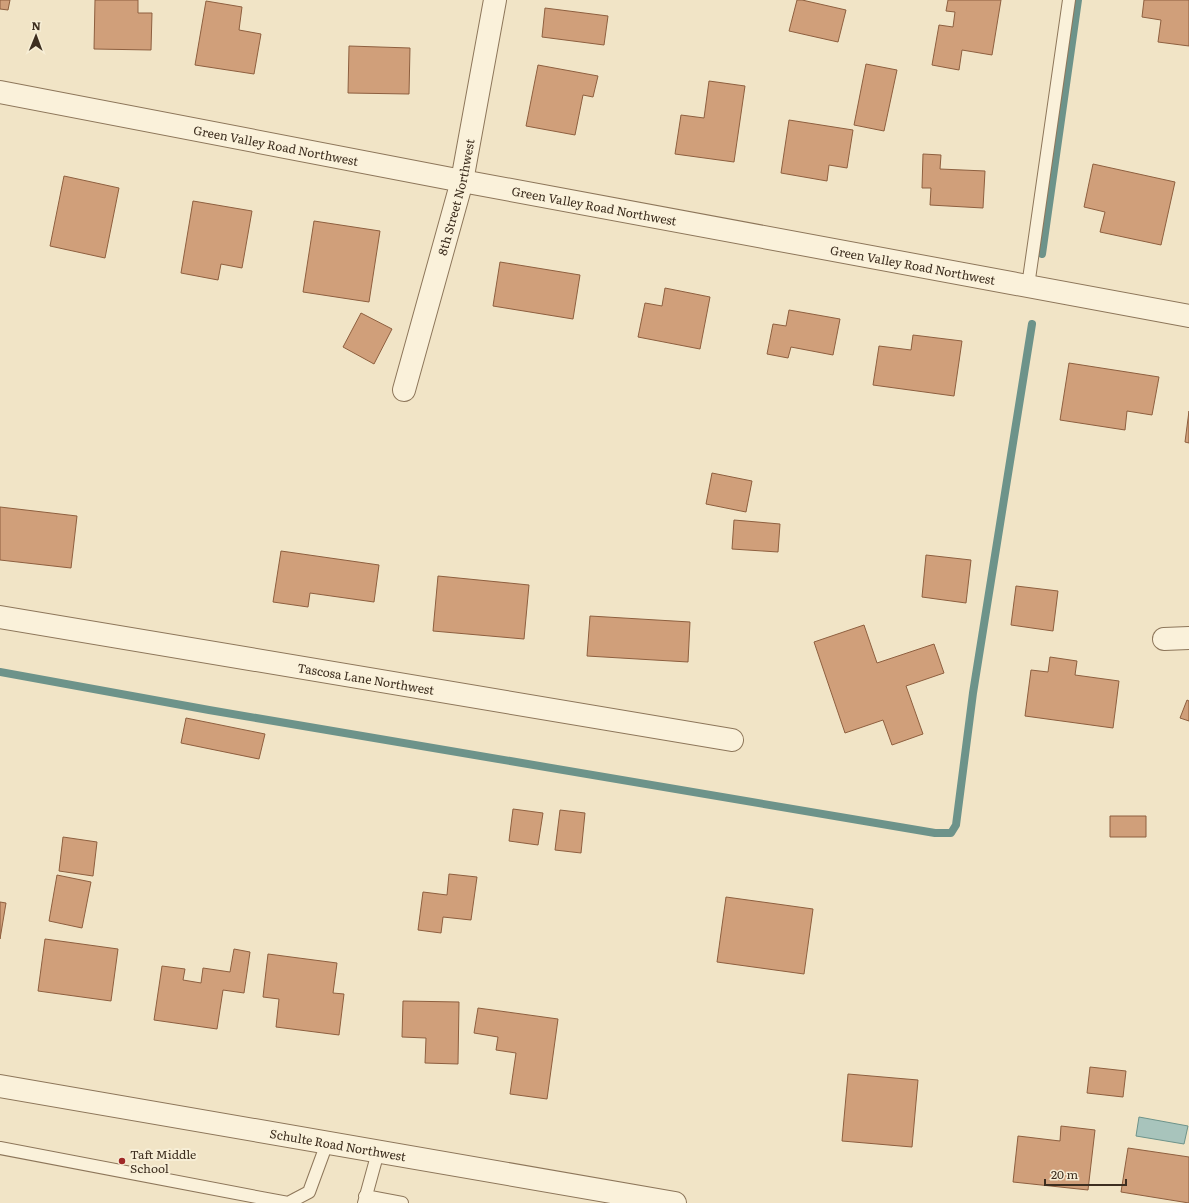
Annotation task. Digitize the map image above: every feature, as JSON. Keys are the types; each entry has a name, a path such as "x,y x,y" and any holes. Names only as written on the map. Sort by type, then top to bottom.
{"street":[{"name":"8th Street Northwest","path":"404,390 462,181 495,0"},
{"name":"Green Valley Road Northwest","path":"0,92 462,181 1189,316"},
{"name":"Tascosa Lane Northwest","path":"0,617 732,740"},
{"path":"1164,639 1189,638"},
{"name":"Schulte Road Northwest","path":"0,1086 378,1152 616,1198 675,1203"}],"lane":[{"path":"1028,286 1069,0"},
{"path":"0,1148 288,1203 309,1192 327,1143"},
{"path":"378,1152 364,1199 402,1203"}],"water":[{"path":"1139,1117 1188,1126 1184,1144 1136,1136"}],"building":[{"path":"0,0 10,0 8,10 0,9"},
{"path":"95,0 138,0 138,13 152,13 151,50 94,49"},
{"path":"797,0 846,10 838,42 789,31"},
{"path":"948,0 1001,0 992,55 962,50 959,70 932,65 939,25 953,27 955,12 946,11"},
{"path":"1144,0 1189,0 1189,46 1158,42 1161,20 1142,17"},
{"path":"206,1 242,7 239,30 261,34 254,74 195,65"},
{"path":"545,8 608,16 604,45 542,37"},
{"path":"349,46 410,48 409,94 348,93"},
{"path":"866,64 897,70 884,131 854,125"},
{"path":"538,65 598,76 593,97 583,95 575,135 526,126"},
{"path":"709,81 745,86 734,162 675,154 681,115 704,118"},
{"path":"789,120 853,130 847,168 829,165 827,181 781,173"},
{"path":"923,154 941,155 940,169 985,171 983,208 930,205 931,188 922,188"},
{"path":"1093,164 1175,182 1161,245 1100,232 1105,212 1084,207"},
{"path":"64,176 119,188 105,258 50,246"},
{"path":"193,201 252,211 242,268 221,264 218,280 181,273"},
{"path":"314,221 380,231 369,302 303,292"},
{"path":"500,262 580,275 573,319 493,306"},
{"path":"665,288 710,297 700,349 638,337 645,303 662,306"},
{"path":"789,310 840,319 833,355 791,347 788,358 767,354 773,324 786,326"},
{"path":"361,313 392,329 374,364 343,347"},
{"path":"913,335 962,341 954,396 873,385 879,346 911,350"},
{"path":"1069,363 1159,377 1152,415 1127,411 1125,430 1060,420"},
{"path":"1189,411 1189,443 1185,442"},
{"path":"712,473 752,481 746,512 706,504"},
{"path":"0,507 77,516 71,568 0,560"},
{"path":"734,520 780,524 778,552 732,549"},
{"path":"281,551 379,565 374,602 310,593 308,607 273,602"},
{"path":"926,555 971,560 966,603 922,597"},
{"path":"438,576 529,585 524,639 433,631"},
{"path":"1016,586 1058,591 1053,631 1011,625"},
{"path":"590,616 690,622 688,662 587,656"},
{"path":"864,625 877,663 934,644 944,673 906,686 923,734 892,745 883,720 845,733 814,642"},
{"path":"1050,657 1077,661 1075,675 1119,681 1113,728 1025,716 1031,670 1048,672"},
{"path":"1187,700 1189,701 1189,721 1180,718"},
{"path":"186,718 265,734 259,759 181,743"},
{"path":"513,809 543,813 538,845 509,841"},
{"path":"560,810 585,813 581,853 555,850"},
{"path":"1110,816 1146,816 1146,837 1110,837"},
{"path":"63,837 97,842 93,876 59,871"},
{"path":"449,874 477,877 471,920 443,917 441,933 418,930 423,892 447,895"},
{"path":"57,875 91,882 82,928 49,921"},
{"path":"726,897 813,909 804,974 717,962"},
{"path":"0,902 6,903 0,939"},
{"path":"45,939 118,949 111,1001 38,991"},
{"path":"234,949 250,952 244,993 223,990 217,1029 154,1020 162,966 185,969 183,980 201,983 203,968 230,972"},
{"path":"268,954 337,963 333,993 344,994 339,1035 276,1027 279,999 263,997"},
{"path":"403,1001 459,1002 458,1064 425,1063 426,1038 402,1037"},
{"path":"478,1008 558,1019 547,1099 510,1094 516,1053 496,1050 498,1037 474,1033"},
{"path":"1090,1067 1126,1071 1123,1097 1087,1093"},
{"path":"848,1074 918,1080 912,1147 842,1141"},
{"path":"1061,1126 1095,1130 1088,1190 1013,1182 1018,1136 1060,1141"},
{"path":"1128,1148 1189,1157 1189,1203 1121,1192"}],"waterway":[{"path":"1042,254 1078,0"},
{"path":"0,672 209,710 935,833 951,833 956,825 973,693 1032,324"}],"place":[{"name":"Taft Middle School","path":"122,1161"}]}
